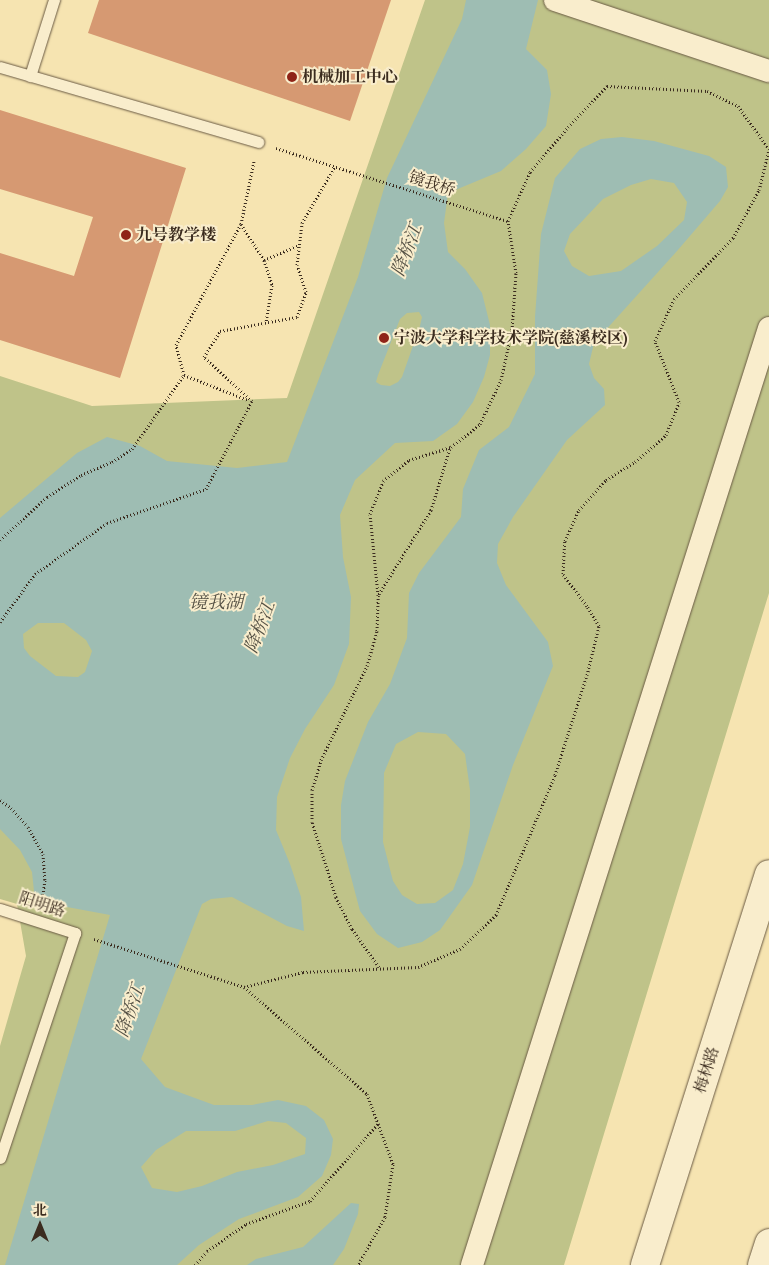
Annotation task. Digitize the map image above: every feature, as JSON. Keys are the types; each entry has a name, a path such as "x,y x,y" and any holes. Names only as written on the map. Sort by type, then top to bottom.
{"main road":[{"name":"梅林路","path":"645,1265 769,874"},
{"path":"762,1265 769,1242"}],"street":[{"path":"563,3 769,71"},
{"path":"472,1265 769,328"}],"lane":[{"path":"30,76 54,0"},
{"path":"0,67 258,142"},
{"name":"阳明路","path":"0,908 75,933 0,1158"}],"path":[{"path":"244,988 303,972 379,967 418,967 460,950 496,915 555,776 587,675 599,626 587,606 563,574 565,541 579,510 606,480 635,462 666,435 679,402 655,341 674,299 733,238 759,190 769,150 738,106 707,91 607,86 568,127 530,172 508,221 516,273 512,330 501,380 480,424 450,447 409,460 383,481 370,514 378,595 377,630 367,666 321,760 312,790 312,822 336,897 352,929 379,967"},
{"name":"镜我桥","path":"258,142 508,221"},
{"path":"184,375 176,345 241,224 258,142"},
{"path":"252,401 204,357 220,331 297,317 306,292 297,265 302,222 335,166"},
{"path":"241,224 264,260 272,285 266,322"},
{"path":"264,260 299,246"},
{"path":"184,375 252,401"},
{"path":"0,540 47,497 81,475 112,462 132,449 184,375"},
{"path":"0,622 34,574 107,523 206,489 252,401"},
{"path":"378,595 431,510 450,447"},
{"path":"0,800 11,808 28,827 43,854 45,880 39,921"},
{"path":"90,937 244,988 367,1094 393,1164 385,1217 358,1265"},
{"path":"196,1265 207,1252 246,1224 310,1201 378,1124"}],"green space":[{"name":"宁波大学科学技术学院(慈溪校区)","path":"425,0 769,0 769,593 564,1265 0,1265 0,1046 26,956 17,904 0,899 0,376 92,406 287,398"}],"water":[{"name":"镜我湖","path":"466,0 538,0 526,49 547,70 551,94 546,126 526,149 501,171 448,193 444,223 448,252 465,269 482,293 490,325 490,355 484,377 473,402 457,424 433,441 395,443 355,480 340,515 343,557 351,597 349,644 334,685 305,729 290,758 277,797 276,830 301,897 304,931 287,926 232,897 211,899 202,904 141,1059 165,1087 214,1105 252,1105 278,1100 306,1106 324,1120 333,1139 331,1155 322,1176 298,1197 239,1219 199,1245 177,1265 5,1265 110,915 35,901 32,872 20,850 0,829 0,518 77,453 107,437 140,446 167,461 237,468 287,462 358,277 387,178 462,19","holes":["419,312 422,317 420,326 402,377 398,382 390,386 381,385 376,382 378,375 400,319 407,313","38,623 64,623 86,640 92,651 85,672 78,677 56,676 30,656 24,648 23,634","268,1121 286,1123 306,1138 305,1154 273,1165 237,1172 202,1186 177,1192 152,1188 141,1167 156,1150 186,1131 235,1131"]},
{"path":"622,137 654,141 709,156 726,167 728,187 720,201 594,343 589,364 594,378 604,389 605,405 567,440 513,517 498,544 497,563 506,585 548,642 553,666 513,765 472,885 440,930 422,942 398,948 377,934 360,911 341,839 341,805 345,781 368,722 390,684 407,638 409,593 419,573 461,517 463,489 479,450 509,427 535,374 535,317 541,234 555,178 580,149 601,139","holes":["651,179 674,183 687,202 684,220 657,246 621,271 589,276 572,266 564,251 570,234 603,199 631,185","418,732 446,734 465,754 470,790 470,827 463,864 453,890 435,903 417,904 402,895 393,881 383,842 384,773 396,744"]},
{"path":"351,1203 359,1204 358,1214 344,1249 333,1265 247,1265 256,1259 303,1247"}],"building":[{"name":"机械加工中心","path":"99,0 391,0 350,121 88,33"},
{"name":"九号教学楼","path":"0,110 186,168 120,378 0,340 0,253 74,276 93,217 0,189"}],"place":[{"name":"机械加工中心","path":"292,77"},
{"name":"九号教学楼","path":"126,235"},
{"name":"宁波大学科学技术学院(慈溪校区)","path":"384,338"}],"water label":[{"name":"降桥江","path":"407,250"},
{"name":"降桥江","path":"260,627"},
{"name":"降桥江","path":"130,1011"}]}
